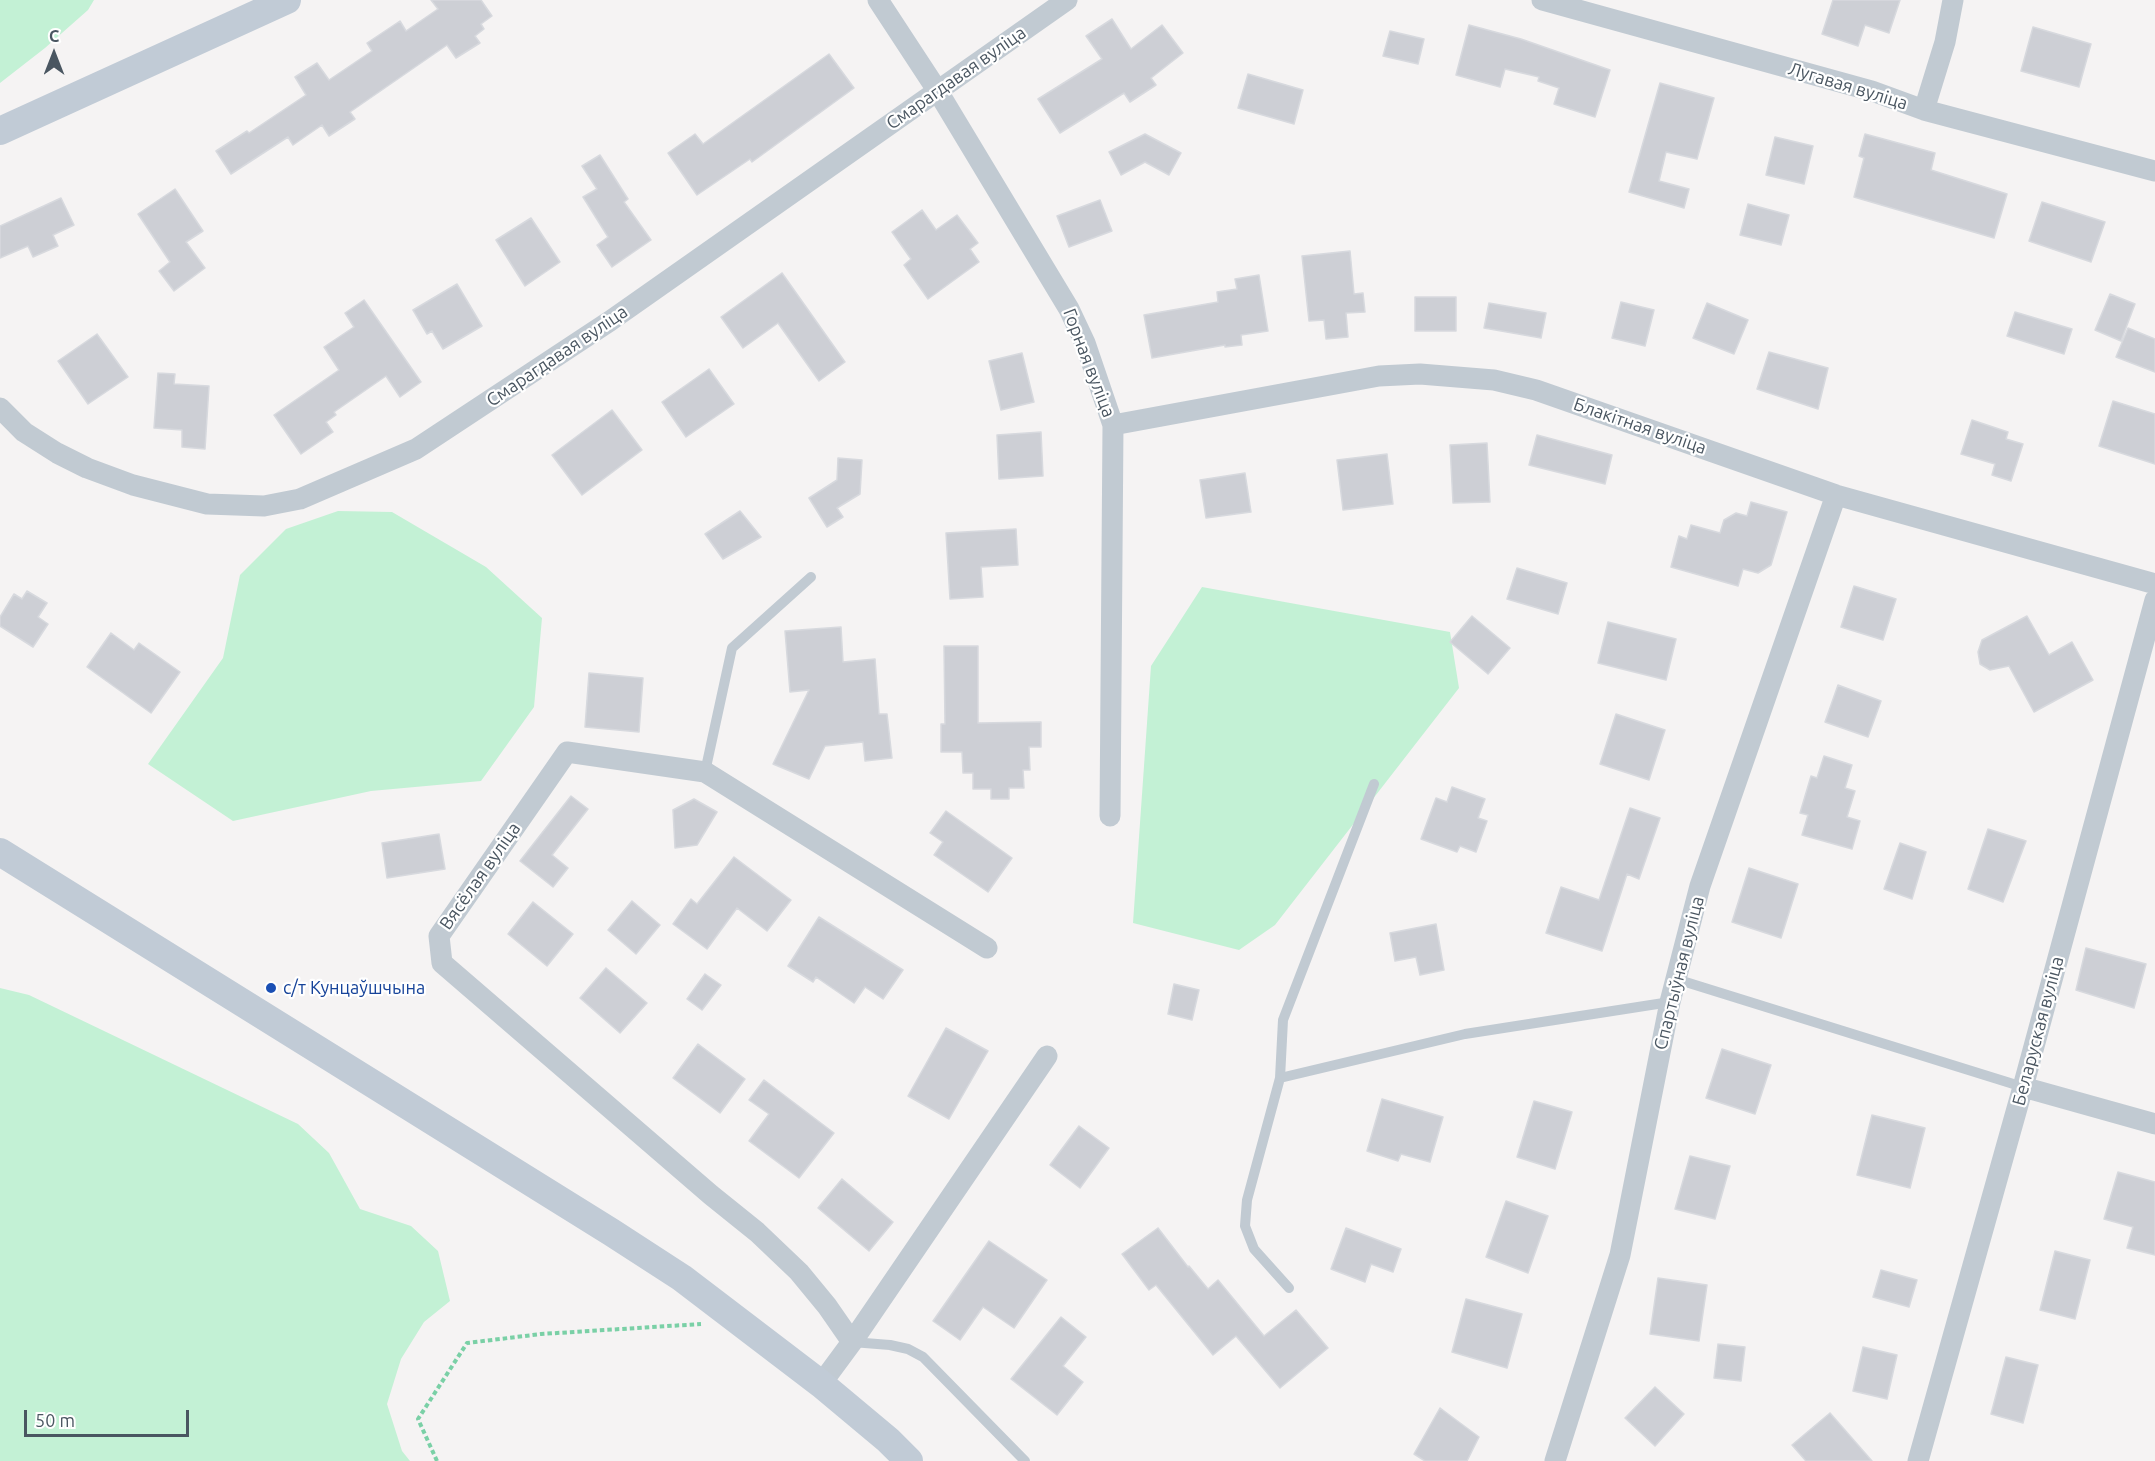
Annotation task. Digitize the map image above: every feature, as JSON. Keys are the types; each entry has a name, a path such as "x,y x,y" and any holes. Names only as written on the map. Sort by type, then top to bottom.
{"street":[{"path":"0,130 286,0"},
{"name":"Горная вуліца","path":"878,0 937,90 1070,309 1085,343 1113,425 1110,816"},
{"name":"Смарагдавая вуліца","path":"0,408 24,432 57,453 87,468 133,485 207,504 264,506 300,499 416,449 610,321 1067,0"},
{"name":"Лугавая вуліца","path":"1542,0 1872,91 1924,110 2155,171"},
{"path":"1924,110 1945,42 1953,0"},
{"name":"Блакітная вуліца","path":"1113,425 1378,376 1456,375 1494,380 1536,390 1836,495 2155,584"},
{"name":"Спартыўная вуліца","path":"1555,1461 1620,1255 1670,1002 1700,886 1836,495"},
{"name":"Беларуская вуліца","path":"1918,1461 2024,1087 2155,600"},
{"name":"Вясёлая вуліца","path":"852,1342 799,1272 757,1232 442,963 439,936 567,752 705,772 987,948"},
{"path":"5,862 682,1278 821,1384 888,1440 909,1461"},
{"path":"821,1384 1047,1056"},
{"path":"2024,1087 2155,1124"}],"lane":[{"path":"705,772 732,648 811,577"},
{"path":"1289,1288 1254,1249 1245,1226 1247,1200 1280,1078 1282,1020 1374,784"},
{"path":"1676,979 2024,1087"},
{"path":"1280,1078 1465,1034 1670,1002"},
{"path":"852,1342 890,1345 908,1349 923,1357 1025,1461"}],"path":[{"path":"437,1461 418,1419 467,1342 541,1334 741,1322"}],"green space":[{"path":"0,0 94,0 88,10 45,48 0,83"},
{"path":"338,511 392,512 486,567 542,618 534,707 481,781 371,791 233,821 148,764 223,658 240,575 286,529"},
{"path":"1202,587 1450,632 1459,688 1275,925 1239,950 1133,923 1151,666"},
{"path":"0,988 29,995 298,1124 329,1153 360,1209 411,1226 438,1251 450,1301 424,1322 401,1359 387,1404 402,1451 410,1461 0,1461"}],"building":[{"path":"431,0 481,0 492,16 481,24 484,29 475,36 480,43 456,58 447,45 350,112 355,119 329,136 322,125 293,145 288,137 231,174 216,151 247,131 249,133 306,95 295,77 317,63 329,80 372,51 367,43 400,21 406,31 438,9"},
{"path":"1833,0 1900,0 1889,33 1865,25 1858,46 1822,34"},
{"path":"1112,19 1131,49 1162,25 1183,53 1151,78 1156,85 1130,102 1124,93 1060,133 1038,99 1102,59 1086,36"},
{"path":"1469,25 1521,39 1610,70 1595,117 1554,104 1559,88 1538,81 1539,77 1505,69 1500,87 1456,75"},
{"path":"2033,27 2091,44 2079,87 2021,71"},
{"path":"1390,31 1424,39 1418,64 1383,56"},
{"path":"829,54 854,88 752,162 750,159 697,195 668,153 695,134 703,144"},
{"path":"1248,74 1303,90 1294,124 1238,108"},
{"path":"1660,83 1714,98 1697,159 1666,152 1659,181 1689,189 1684,208 1629,192"},
{"path":"1145,134 1181,153 1169,175 1145,162 1121,175 1109,152"},
{"path":"1865,134 1935,153 1931,170 2007,194 1994,238 1854,197 1864,158 1859,156"},
{"path":"1775,137 1813,146 1804,184 1766,175"},
{"path":"600,155 628,199 624,202 651,240 612,267 597,245 608,237 583,197 597,189 582,166"},
{"path":"175,189 203,231 186,242 205,268 174,291 159,271 170,262 138,214"},
{"path":"61,198 74,225 53,235 58,246 33,257 28,246 0,258 0,226"},
{"path":"1100,200 1112,231 1069,247 1057,216"},
{"path":"2042,202 2105,222 2091,262 2029,241"},
{"path":"1748,204 1789,215 1781,245 1740,235"},
{"path":"922,210 936,230 957,215 978,243 970,249 979,262 928,299 904,265 911,259 892,232"},
{"path":"531,218 560,262 525,286 496,240"},
{"path":"1350,251 1354,294 1363,293 1365,312 1346,313 1348,337 1326,339 1324,320 1309,321 1302,256"},
{"path":"782,273 845,362 819,381 778,323 743,348 721,317"},
{"path":"1259,275 1268,331 1241,335 1242,345 1225,347 1225,345 1152,358 1144,315 1218,302 1217,292 1237,289 1235,279"},
{"path":"457,284 482,326 443,349 432,331 427,334 413,310"},
{"path":"2110,294 2135,304 2121,341 2095,330"},
{"path":"1415,297 1456,297 1456,331 1415,331"},
{"path":"364,300 421,382 400,397 386,376 334,412 336,415 326,422 333,432 301,454 274,415 339,370 324,347 354,327 345,313"},
{"path":"1621,302 1654,310 1645,346 1612,338"},
{"path":"1489,303 1546,313 1541,338 1484,328"},
{"path":"1707,303 1748,320 1734,354 1693,338"},
{"path":"2015,312 2072,329 2064,354 2007,336"},
{"path":"2128,328 2155,339 2155,372 2116,357"},
{"path":"97,334 128,377 88,404 58,361"},
{"path":"1769,352 1828,368 1818,409 1757,389"},
{"path":"1022,353 1034,402 1001,410 989,361"},
{"path":"709,369 734,404 686,437 662,402"},
{"path":"158,373 175,374 174,384 209,386 205,449 182,447 182,430 154,428"},
{"path":"2113,401 2155,414 2155,464 2099,446"},
{"path":"612,410 642,450 582,495 552,455"},
{"path":"1972,420 2008,432 2006,439 2023,444 2011,481 1992,475 1995,464 1961,454"},
{"path":"1041,432 1043,476 999,479 997,435"},
{"path":"1537,435 1612,455 1605,484 1529,465"},
{"path":"1487,443 1490,502 1453,503 1450,445"},
{"path":"1387,454 1393,504 1343,510 1337,460"},
{"path":"838,458 862,460 860,494 837,508 843,517 827,527 809,498 837,480"},
{"path":"1245,473 1251,512 1206,518 1200,480"},
{"path":"1751,502 1787,512 1771,565 1758,573 1743,569 1738,586 1671,567 1679,536 1687,539 1691,525 1720,533 1724,520 1736,513 1747,516"},
{"path":"740,511 761,537 723,559 705,534"},
{"path":"1016,529 1018,565 981,567 983,597 950,599 946,533"},
{"path":"1517,568 1567,583 1558,614 1507,599"},
{"path":"1854,586 1896,599 1883,640 1841,627"},
{"path":"27,591 47,603 38,617 48,624 33,647 0,626 0,617 14,594 22,599"},
{"path":"1472,616 1510,648 1488,674 1450,642"},
{"path":"2027,616 2049,655 2072,642 2093,680 2034,712 2009,666 1990,670 1980,664 1978,652 1982,640"},
{"path":"1608,622 1676,639 1666,680 1598,663"},
{"path":"841,627 843,662 875,659 879,714 887,714 892,758 865,761 863,742 825,746 809,779 773,764 809,690 790,692 785,631"},
{"path":"111,633 134,650 139,643 180,672 151,713 87,667"},
{"path":"944,646 978,646 978,723 1041,722 1041,747 1029,747 1030,770 1023,770 1024,788 1009,788 1009,799 991,799 991,789 973,789 973,773 963,773 962,752 941,752 941,724 945,724"},
{"path":"589,673 643,678 639,732 585,727"},
{"path":"1838,685 1881,701 1868,737 1825,722"},
{"path":"1616,714 1665,730 1649,780 1600,764"},
{"path":"1824,756 1852,765 1845,788 1855,791 1847,817 1860,821 1852,849 1802,835 1808,815 1800,813 1811,776 1817,778"},
{"path":"1452,787 1485,799 1478,818 1487,821 1476,852 1460,846 1457,852 1421,839 1436,798 1447,802"},
{"path":"571,796 588,809 552,855 568,868 553,887 520,861"},
{"path":"694,799 717,812 697,845 675,848 673,810"},
{"path":"1630,808 1660,818 1639,879 1627,874 1602,951 1546,933 1561,887 1599,900"},
{"path":"946,811 1012,858 988,892 934,855 943,842 930,833"},
{"path":"1988,829 2026,841 2003,902 1968,889"},
{"path":"439,834 445,869 387,878 382,843"},
{"path":"1900,843 1926,852 1912,899 1884,889"},
{"path":"734,857 791,900 767,931 737,908 707,949 673,924 691,899 697,904"},
{"path":"1749,868 1798,884 1781,938 1732,922"},
{"path":"632,901 660,925 636,954 608,930"},
{"path":"533,902 573,934 547,966 508,934"},
{"path":"819,917 903,970 883,999 865,987 854,1003 816,977 813,982 788,966"},
{"path":"1436,924 1444,970 1420,975 1416,957 1395,961 1390,933"},
{"path":"2086,948 2146,964 2134,1008 2076,990"},
{"path":"606,968 647,1003 620,1033 580,998"},
{"path":"705,974 721,985 702,1010 687,999"},
{"path":"1174,984 1199,990 1192,1020 1168,1014"},
{"path":"946,1028 988,1051 949,1119 908,1096"},
{"path":"698,1044 745,1079 720,1113 673,1078"},
{"path":"1722,1049 1771,1065 1755,1114 1706,1098"},
{"path":"764,1080 834,1133 799,1178 749,1141 769,1114 749,1100"},
{"path":"1382,1099 1443,1117 1430,1162 1401,1154 1398,1161 1367,1151"},
{"path":"1534,1101 1572,1112 1555,1169 1517,1157"},
{"path":"1872,1115 1925,1128 1910,1188 1857,1175"},
{"path":"1079,1126 1109,1148 1080,1188 1050,1165"},
{"path":"1690,1156 1730,1166 1715,1219 1675,1209"},
{"path":"2118,1172 2155,1182 2155,1255 2127,1248 2133,1227 2104,1219"},
{"path":"842,1179 893,1222 869,1251 818,1208"},
{"path":"1506,1201 1548,1216 1528,1273 1486,1257"},
{"path":"1158,1228 1208,1289 1218,1280 1264,1336 1296,1310 1328,1348 1280,1388 1236,1336 1213,1355 1156,1285 1149,1290 1122,1254"},
{"path":"1346,1228 1401,1249 1393,1272 1371,1264 1365,1282 1331,1269"},
{"path":"989,1241 1047,1280 1014,1328 983,1307 960,1340 933,1321"},
{"path":"2055,1251 2090,1260 2075,1319 2040,1310"},
{"path":"1881,1270 1917,1280 1909,1307 1873,1297"},
{"path":"1658,1278 1707,1285 1699,1341 1650,1334"},
{"path":"1466,1299 1522,1314 1507,1368 1452,1352"},
{"path":"1061,1317 1086,1337 1063,1366 1083,1382 1057,1415 1011,1379"},
{"path":"1718,1344 1745,1347 1741,1381 1714,1378"},
{"path":"1863,1347 1897,1355 1887,1399 1853,1391"},
{"path":"2006,1357 2038,1365 2023,1423 1991,1414"},
{"path":"1655,1387 1684,1414 1655,1446 1625,1418"},
{"path":"1440,1408 1479,1437 1467,1461 1425,1461 1414,1454"},
{"path":"1830,1413 1872,1461 1806,1461 1792,1445"}],"place":[{"name":"с/т Кунцаўшчына","path":"271,988"}]}
